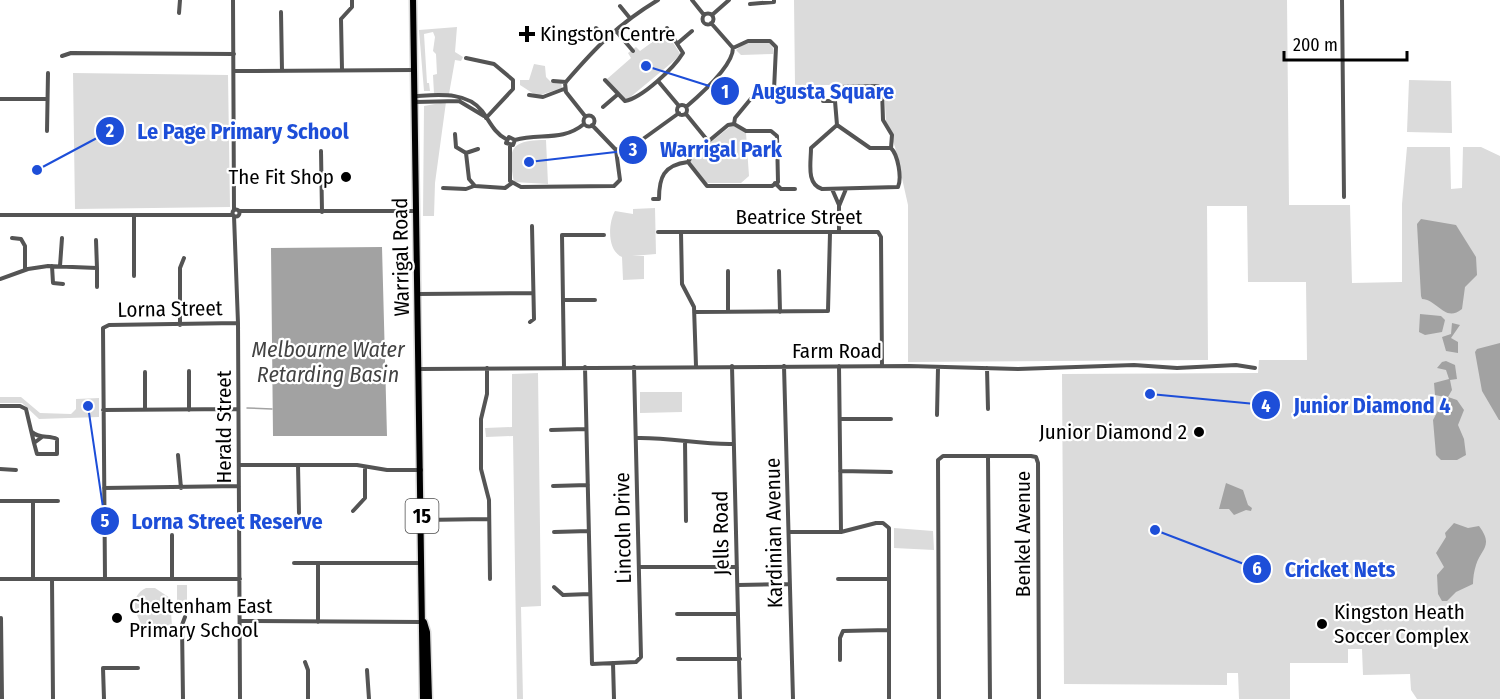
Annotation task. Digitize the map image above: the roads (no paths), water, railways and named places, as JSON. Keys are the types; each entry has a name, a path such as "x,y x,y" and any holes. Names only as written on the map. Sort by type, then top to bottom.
{"highway":[{"name":"Warrigal Road","path":"412,0 424,622 422,627 423,699"},
{"name":"Warrigal Road","path":"424,622 427,627 429,699"}],"street":[{"path":"179,13 180,0"},
{"name":"Herald Street","path":"233,0 240,699"},
{"path":"342,70 341,19 352,7 352,0"},
{"path":"564,89 566,82 605,37 616,31 629,17 658,0"},
{"path":"692,0 704,15 704,23 711,23"},
{"path":"704,15 712,15 729,0"},
{"path":"750,4 774,0"},
{"path":"1341,0 1344,197"},
{"path":"620,6 629,17"},
{"path":"281,12 282,71"},
{"path":"708,141 686,114 686,107 717,76 733,54 733,48 711,23 712,15"},
{"path":"596,28 605,37"},
{"path":"604,80 621,99 629,101 657,81 682,56 683,51 667,28"},
{"path":"616,31 633,51"},
{"path":"678,43 692,31"},
{"path":"653,200 659,201 659,179 662,175 680,163 688,162 708,141 734,124 735,118 754,94 774,90 776,47 770,41 748,41 733,48"},
{"path":"62,56 71,53 234,54"},
{"path":"466,58 494,64 513,80 513,89 485,117"},
{"path":"234,71 414,70"},
{"path":"47,131 48,73"},
{"path":"553,81 566,82"},
{"path":"657,81 679,106 686,107"},
{"path":"837,125 835,101 837,89 843,86 880,87 883,120 892,135 891,148"},
{"path":"529,95 543,97 564,89"},
{"path":"564,89 585,116 593,118 592,125"},
{"path":"603,106 618,95"},
{"path":"0,99 48,99"},
{"path":"415,99 459,101 485,117 510,146 512,183"},
{"path":"823,101 835,101"},
{"path":"679,106 679,113"},
{"path":"616,150 643,138 679,113 686,114"},
{"path":"584,124 585,116"},
{"path":"506,139 511,137 515,140 560,137 572,133 584,124 592,125 616,150 620,180 614,186 521,187 512,183"},
{"path":"688,162 699,180 707,186 772,186 778,182 777,136 771,131 746,131 734,124"},
{"path":"837,125 870,148 891,148 895,152 901,182 898,187 832,189 815,186 811,181 811,148 837,125"},
{"path":"455,134 456,147 466,153 478,149"},
{"path":"510,146 515,140"},
{"path":"321,151 322,212"},
{"path":"466,153 469,179 475,186"},
{"path":"443,188 466,189 475,186 505,188 512,183"},
{"path":"775,183 781,189 795,189"},
{"path":"832,189 839,206 839,232"},
{"path":"839,206 846,189"},
{"path":"0,215 416,211"},
{"path":"134,215 134,276"},
{"path":"530,322 534,319 532,226"},
{"name":"Beatrice Street","path":"658,232 876,232 880,235 882,366"},
{"path":"681,232 682,284 692,302 694,312 696,366"},
{"path":"694,312 830,312 830,233"},
{"path":"564,367 562,235 604,235"},
{"path":"60,266 62,237"},
{"path":"12,238 21,239 25,246 25,270"},
{"path":"96,240 97,287"},
{"path":"180,325 180,268 184,258"},
{"path":"52,266 53,283 63,284"},
{"path":"0,279 25,270 52,266 97,268"},
{"path":"728,271 728,312"},
{"path":"779,271 780,312"},
{"path":"418,294 533,293"},
{"path":"564,300 596,300"},
{"name":"Lorna Street","path":"105,579 104,327 238,323"},
{"name":"Farm Road","path":"420,369 696,366 987,368 1134,365 1177,368 1236,365 1255,368"},
{"name":"Jells Road","path":"732,366 740,699"},
{"name":"Kardinian Avenue","path":"784,366 792,699"},
{"path":"839,366 841,532"},
{"path":"585,367 592,664 613,663 614,699"},
{"name":"Lincoln Drive","path":"613,663 636,662 641,659 634,367"},
{"path":"487,368 487,394 481,419 481,469 488,493 490,579"},
{"path":"937,415 938,368"},
{"path":"987,368 988,409"},
{"path":"145,372 145,410"},
{"path":"189,372 189,410"},
{"path":"0,406 20,406 26,409 34,443 38,454 57,453 57,439 42,437 32,432"},
{"path":"103,410 238,410"},
{"path":"840,419 891,419"},
{"path":"552,430 586,429"},
{"path":"34,443 42,437"},
{"path":"636,438 665,437 699,444 734,444"},
{"path":"685,441 686,521"},
{"path":"178,454 181,488"},
{"name":"Benkel Avenue","path":"939,699 938,461 943,456 1031,456 1038,461 1039,699"},
{"path":"988,456 990,699"},
{"path":"239,465 421,470"},
{"path":"298,465 299,513"},
{"path":"353,512 365,498 365,467"},
{"path":"0,469 16,470"},
{"path":"840,471 891,471"},
{"path":"553,486 588,484"},
{"path":"104,489 239,486"},
{"path":"0,501 58,501"},
{"path":"33,501 33,579"},
{"path":"422,520 489,519"},
{"path":"789,532 841,532 876,523 883,523 889,528 889,699"},
{"path":"554,532 588,531"},
{"path":"172,535 172,579"},
{"path":"294,563 423,563"},
{"path":"318,563 318,621"},
{"path":"639,567 737,567"},
{"path":"0,579 240,579"},
{"path":"52,579 54,699"},
{"path":"838,579 889,579"},
{"path":"738,585 790,584"},
{"path":"554,587 563,595 590,594"},
{"path":"677,614 738,614"},
{"path":"183,699 182,625 185,617"},
{"path":"1,618 2,699"},
{"path":"240,621 424,622"},
{"path":"840,660 840,638 843,631 889,630"},
{"path":"678,659 740,659"},
{"path":"305,662 308,699"},
{"path":"104,699 104,668 138,668"},
{"path":"367,670 369,699"}],"water":[{"path":"1421,219 1456,225 1476,257 1477,275 1465,287 1462,309 1456,313 1446,312 1428,300 1422,299 1417,224"},
{"name":"Melbourne Water Retarding Basin","path":"382,247 387,436 273,436 271,248"},
{"path":"1420,314 1441,316 1445,320 1442,332 1425,335 1419,332"},
{"path":"1452,323 1460,325 1451,338 1458,342 1458,353 1446,351 1442,337 1451,334"},
{"path":"1500,343 1499,420 1482,391 1475,352 1477,349"},
{"path":"1446,361 1455,365 1457,379 1450,380 1452,390 1448,397 1457,400 1464,410 1458,425 1464,439 1466,455 1457,460 1441,460 1436,455 1433,420 1442,403 1446,402 1445,397 1435,395 1434,383 1449,379 1446,370 1437,368"},
{"path":"1226,483 1243,490 1248,505 1252,508 1251,511 1246,510 1234,515 1229,509 1219,509"},
{"path":"1454,523 1468,528 1479,526 1486,538 1486,543 1476,565 1473,584 1456,592 1447,601 1442,601 1438,594 1437,575 1444,567 1436,553 1446,537 1445,533"}],"waterway":[{"path":"247,408 272,409"}],"place":[{"name":"Kingston Centre","path":"527,34"},
{"name":"Augusta Square","path":"646,66"},
{"name":"Warrigal Park","path":"529,162"},
{"name":"Le Page Primary School","path":"37,170"},
{"name":"The Fit Shop","path":"346,177"},
{"name":"Junior Diamond 4","path":"1150,394"},
{"name":"Lorna Street Reserve","path":"88,406"},
{"name":"Junior Diamond 2","path":"1199,432"},
{"name":"Cricket Nets","path":"1155,530"},
{"name":"Cheltenham East Primary School","path":"117,618"},
{"name":"Kingston Heath Soccer Complex","path":"1322,624"}]}
